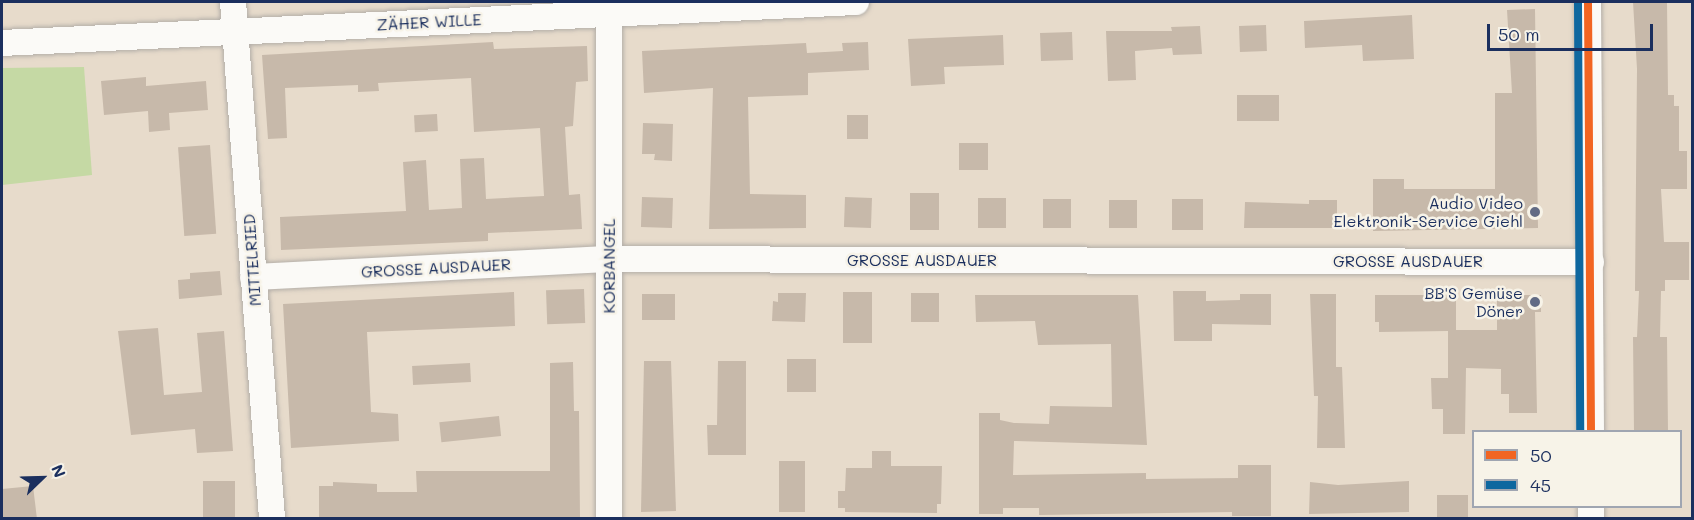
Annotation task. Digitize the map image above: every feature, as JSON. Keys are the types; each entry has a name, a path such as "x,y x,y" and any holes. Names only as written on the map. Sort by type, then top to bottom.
{"street":[{"name":"MITTELRIED","path":"233,2 272,519"},
{"name":"ZÄHER WILLE","path":"2,43 856,2"},
{"path":"1588,2 1591,430"},
{"name":"KORBANGEL","path":"609,14 609,519"},
{"name":"GROSSE AUSDAUER","path":"253,277 609,259 1591,262"}],"green space":[{"path":"84,67 92,175 2,185 2,68"}],"building":[{"path":"1633,2 1667,2 1668,95 1674,95 1674,106 1679,106 1679,151 1687,151 1687,189 1661,189 1664,242 1689,242 1689,280 1665,280 1665,291 1661,291 1660,337 1667,337 1668,430 1634,430 1633,337 1637,337 1639,291 1635,291 1637,69"},
{"path":"1535,9 1538,228 1373,231 1373,179 1404,179 1404,189 1495,189 1495,93 1512,93 1507,10"},
{"path":"1412,15 1414,59 1363,61 1362,45 1305,48 1304,21"},
{"path":"1266,25 1267,51 1240,52 1239,26"},
{"path":"1200,26 1202,54 1173,55 1172,48 1135,51 1136,80 1108,81 1106,31 1172,31 1171,27"},
{"path":"1072,32 1073,60 1041,61 1040,33"},
{"path":"1003,35 1004,65 944,67 945,84 911,86 908,39"},
{"path":"493,42 494,49 587,46 588,81 576,82 573,126 565,127 569,195 580,194 582,229 488,233 488,241 281,250 280,217 406,211 403,162 426,160 429,210 462,208 460,159 484,158 486,199 544,196 540,128 474,132 471,78 378,83 379,91 358,92 358,85 285,88 287,138 268,139 262,55"},
{"path":"868,42 869,70 808,73 808,95 748,97 750,194 806,195 806,228 709,229 713,88 644,93 642,51 806,43 807,53 843,51 842,43"},
{"path":"146,77 146,86 206,81 208,110 169,113 170,130 149,132 148,111 104,115 101,81"},
{"path":"1237,95 1279,95 1279,121 1237,121"},
{"path":"437,114 438,131 415,132 414,115"},
{"path":"847,115 868,115 868,139 847,139"},
{"path":"643,123 673,124 672,161 654,160 655,154 642,154"},
{"path":"959,143 988,143 988,170 959,170"},
{"path":"210,145 216,234 184,236 178,147"},
{"path":"910,193 939,193 939,230 910,230"},
{"path":"642,197 673,198 672,228 641,227"},
{"path":"845,197 872,198 871,228 844,227"},
{"path":"978,198 1006,198 1006,228 978,228"},
{"path":"1043,199 1071,199 1071,228 1043,228"},
{"path":"1172,199 1203,199 1203,230 1172,230"},
{"path":"1109,200 1137,200 1137,228 1109,228"},
{"path":"1309,200 1337,200 1337,228 1244,228 1245,202 1309,204"},
{"path":"220,271 222,295 179,299 178,280 190,279 190,273"},
{"path":"584,289 585,323 547,324 546,290"},
{"path":"1173,291 1206,291 1206,301 1240,300 1240,294 1271,294 1271,325 1212,324 1212,341 1174,341"},
{"path":"514,292 515,326 367,332 371,412 398,414 399,441 291,448 283,304"},
{"path":"843,292 872,292 872,343 843,343"},
{"path":"778,293 806,293 805,322 772,321 773,301 778,302"},
{"path":"911,293 939,293 939,322 911,322"},
{"path":"642,294 675,294 675,320 642,320"},
{"path":"1310,294 1336,294 1336,367 1342,367 1345,448 1317,448 1318,396 1314,396"},
{"path":"975,295 1138,295 1147,445 1014,441 1013,475 1146,473 1146,479 1238,478 1238,465 1271,465 1271,516 1232,516 1232,512 1039,515 1039,508 1003,508 1003,514 979,514 979,413 1000,413 1000,420 1014,423 1049,424 1050,406 1112,407 1111,344 1038,345 1035,321 976,322"},
{"path":"1375,295 1456,295 1456,330 1497,330 1497,295 1541,295 1541,312 1535,312 1537,413 1509,413 1509,394 1501,394 1501,369 1466,368 1465,434 1443,434 1443,409 1432,409 1431,378 1448,378 1448,331 1379,332 1379,322 1375,322"},
{"path":"158,328 164,395 202,392 197,333 224,331 233,451 197,453 195,429 131,435 118,331"},
{"path":"787,359 816,359 816,392 787,392"},
{"path":"644,361 671,361 676,511 641,512"},
{"path":"718,361 746,361 746,455 708,455 707,425 717,425"},
{"path":"573,362 574,411 579,411 580,517 319,518 319,486 333,486 333,482 377,484 377,492 417,492 416,471 550,471 550,363"},
{"path":"470,363 471,382 413,385 412,366"},
{"path":"499,416 501,436 441,442 439,422"},
{"path":"872,451 891,451 891,466 942,466 941,504 937,504 937,513 845,512 845,508 838,508 838,491 845,491 846,468 872,468"},
{"path":"779,461 805,461 805,512 779,512"},
{"path":"203,481 235,481 235,518 203,518"},
{"path":"1409,481 1409,512 1309,514 1310,482 1338,485"},
{"path":"33,486 37,519 2,519 2,489"},
{"path":"1437,495 1468,495 1468,518 1437,518"}],"transit line":[{"name":"45","path":"1578,2 1580,430"},
{"name":"50","path":"1588,2 1591,430"}],"place":[{"name":"Audio Video Elektronik-Service Giehl","path":"1535,212"},
{"name":"BB'S Gemüse Döner","path":"1535,302"}]}
